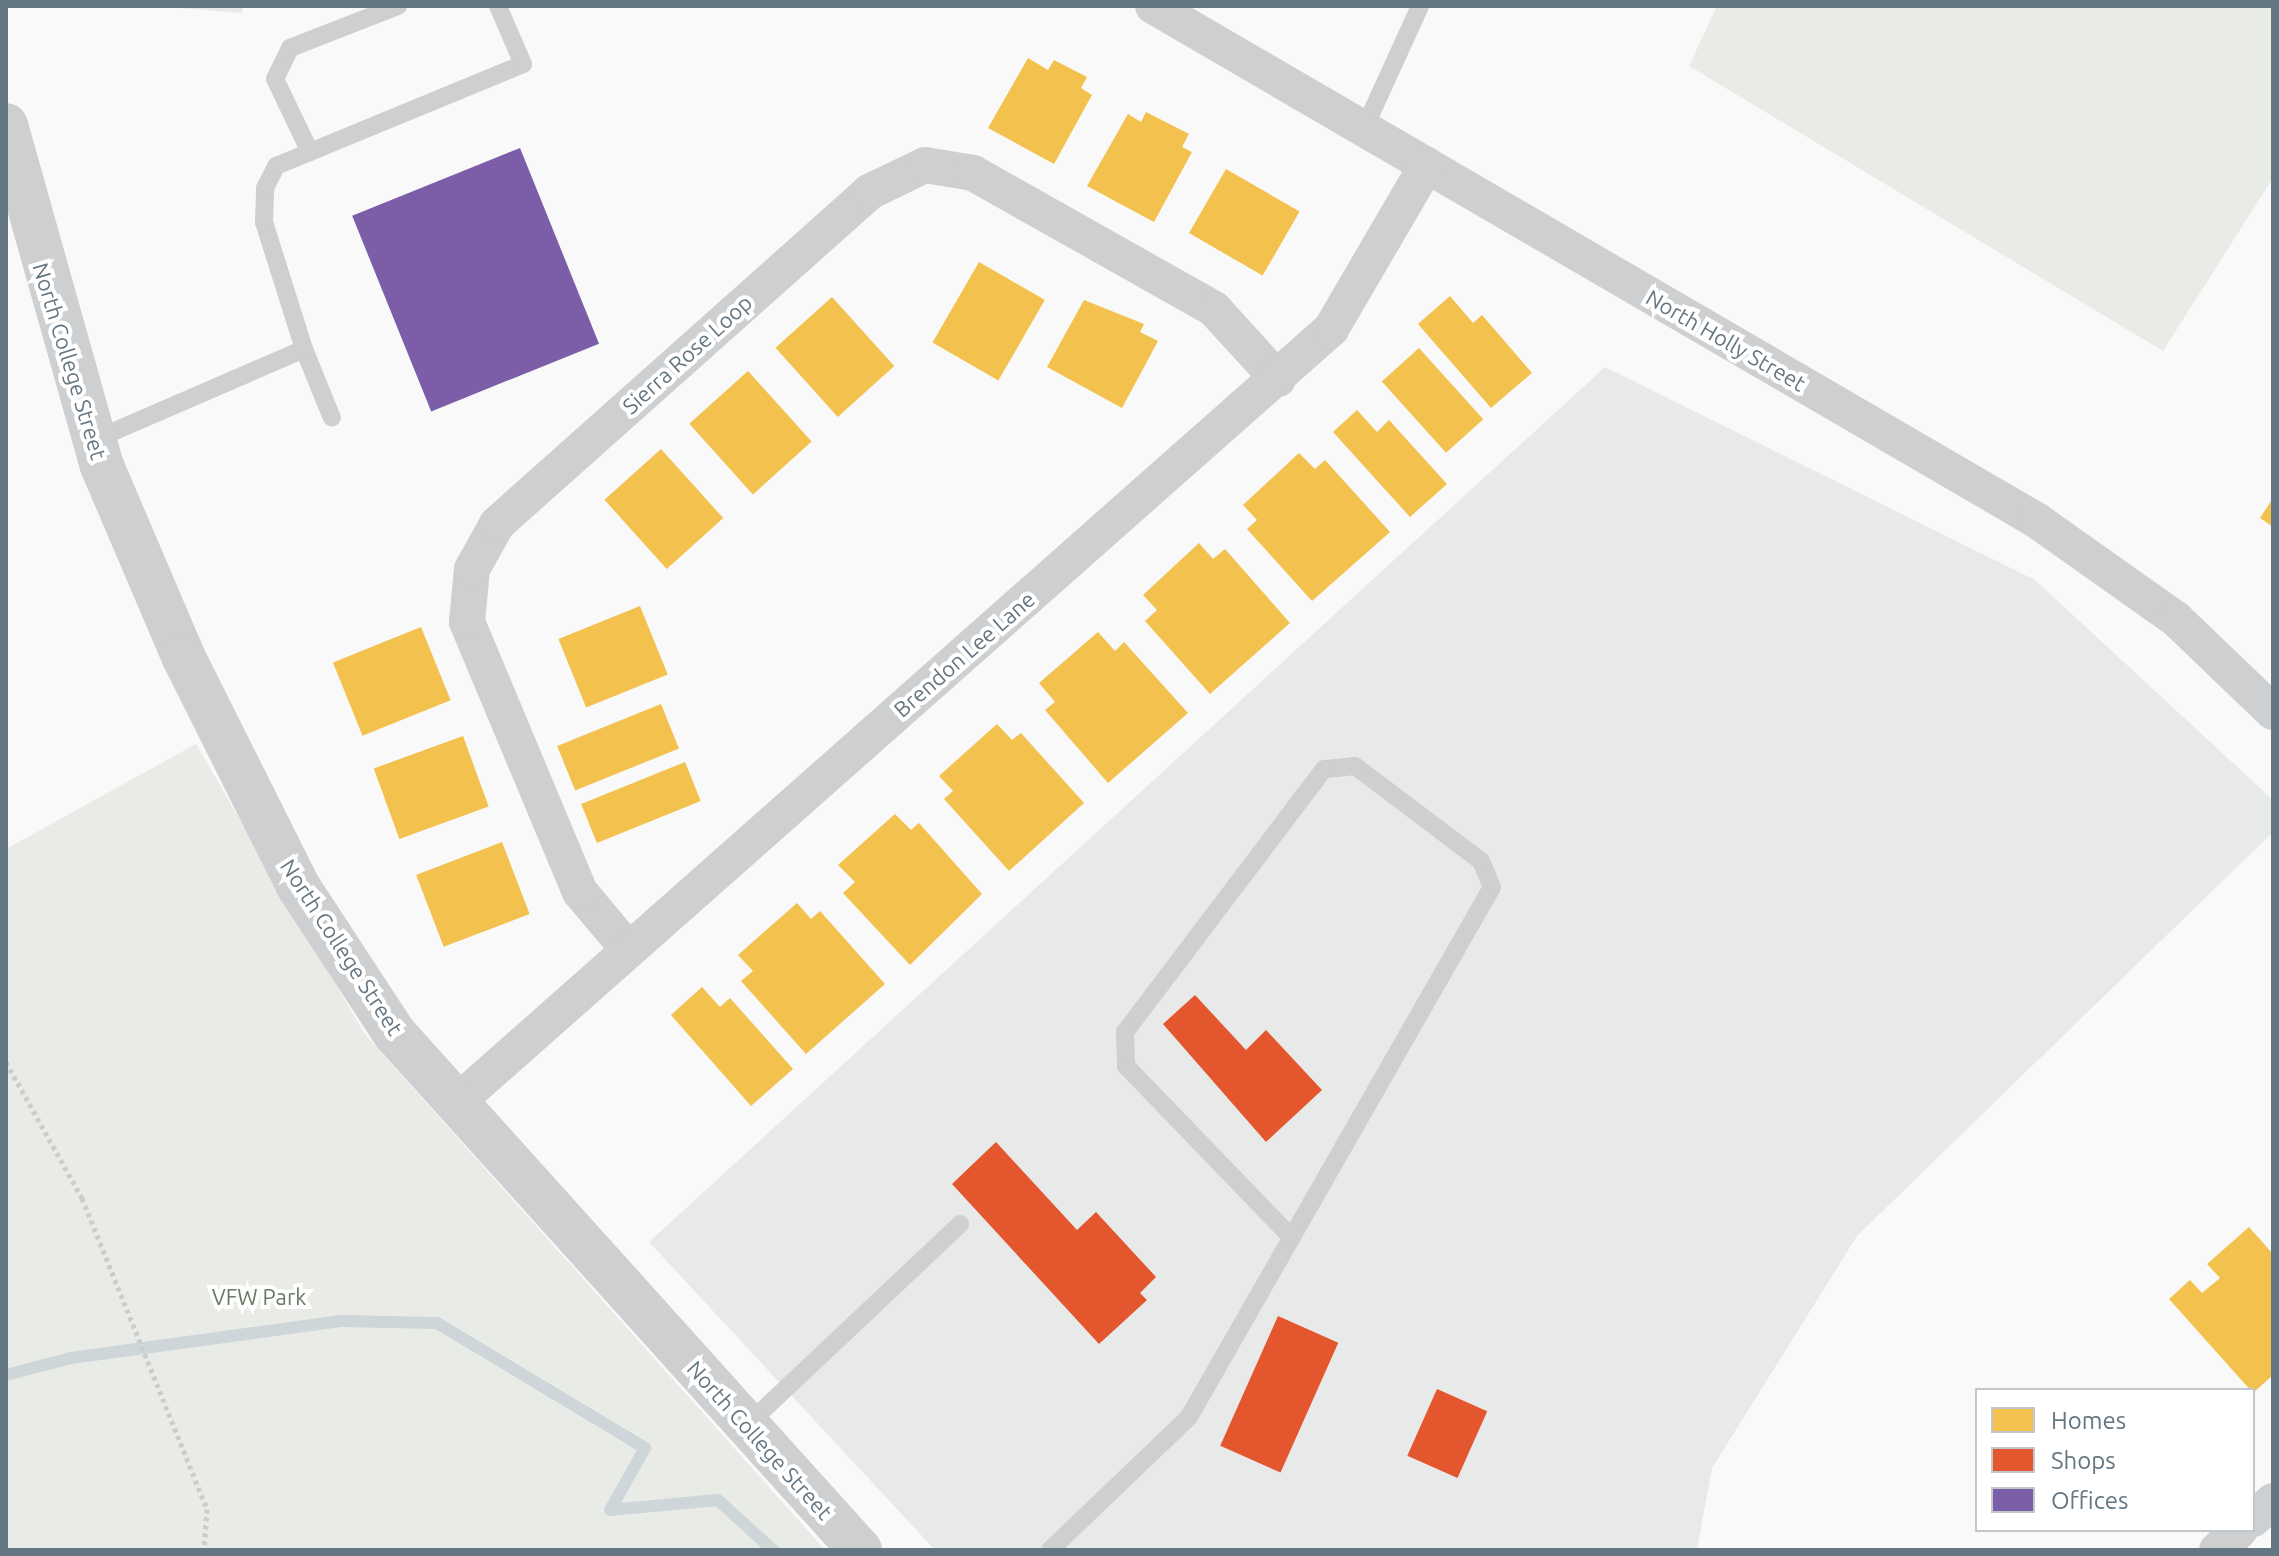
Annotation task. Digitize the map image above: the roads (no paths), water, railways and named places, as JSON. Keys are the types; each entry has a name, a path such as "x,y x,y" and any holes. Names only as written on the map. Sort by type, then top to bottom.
{"street":[{"name":"North Holly Street","path":"1153,6 2036,520 2176,619 2273,712"},
{"name":"North College Street","path":"6,125 94,440 184,658 298,886 395,1034 860,1550"},
{"name":"Sierra Rose Loop","path":"628,949 580,892 473,636 472,569 497,524 869,192 925,165 973,173 1214,309 1278,379"},
{"name":"Brendon Lee Lane","path":"455,1104 1331,329 1427,165"},
{"path":"2217,1550 2241,1532"}],"lane":[{"path":"310,152 275,79 290,48 398,6"},
{"path":"332,418 304,349 264,222 265,188 276,166 523,64 498,6"},
{"path":"1364,129 1420,6"},
{"path":"94,440 304,349"},
{"path":"1050,1550 1189,1417 1492,887 1481,861 1355,766 1324,769 1125,1032 1126,1066 1291,1237"},
{"path":"747,1425 960,1224"}],"waterway":[{"path":"6,1375 71,1358 342,1321 437,1323 645,1448 610,1510 718,1500 773,1550"}],"park label":[{"name":"VFW Park","path":"259,1297"}]}
